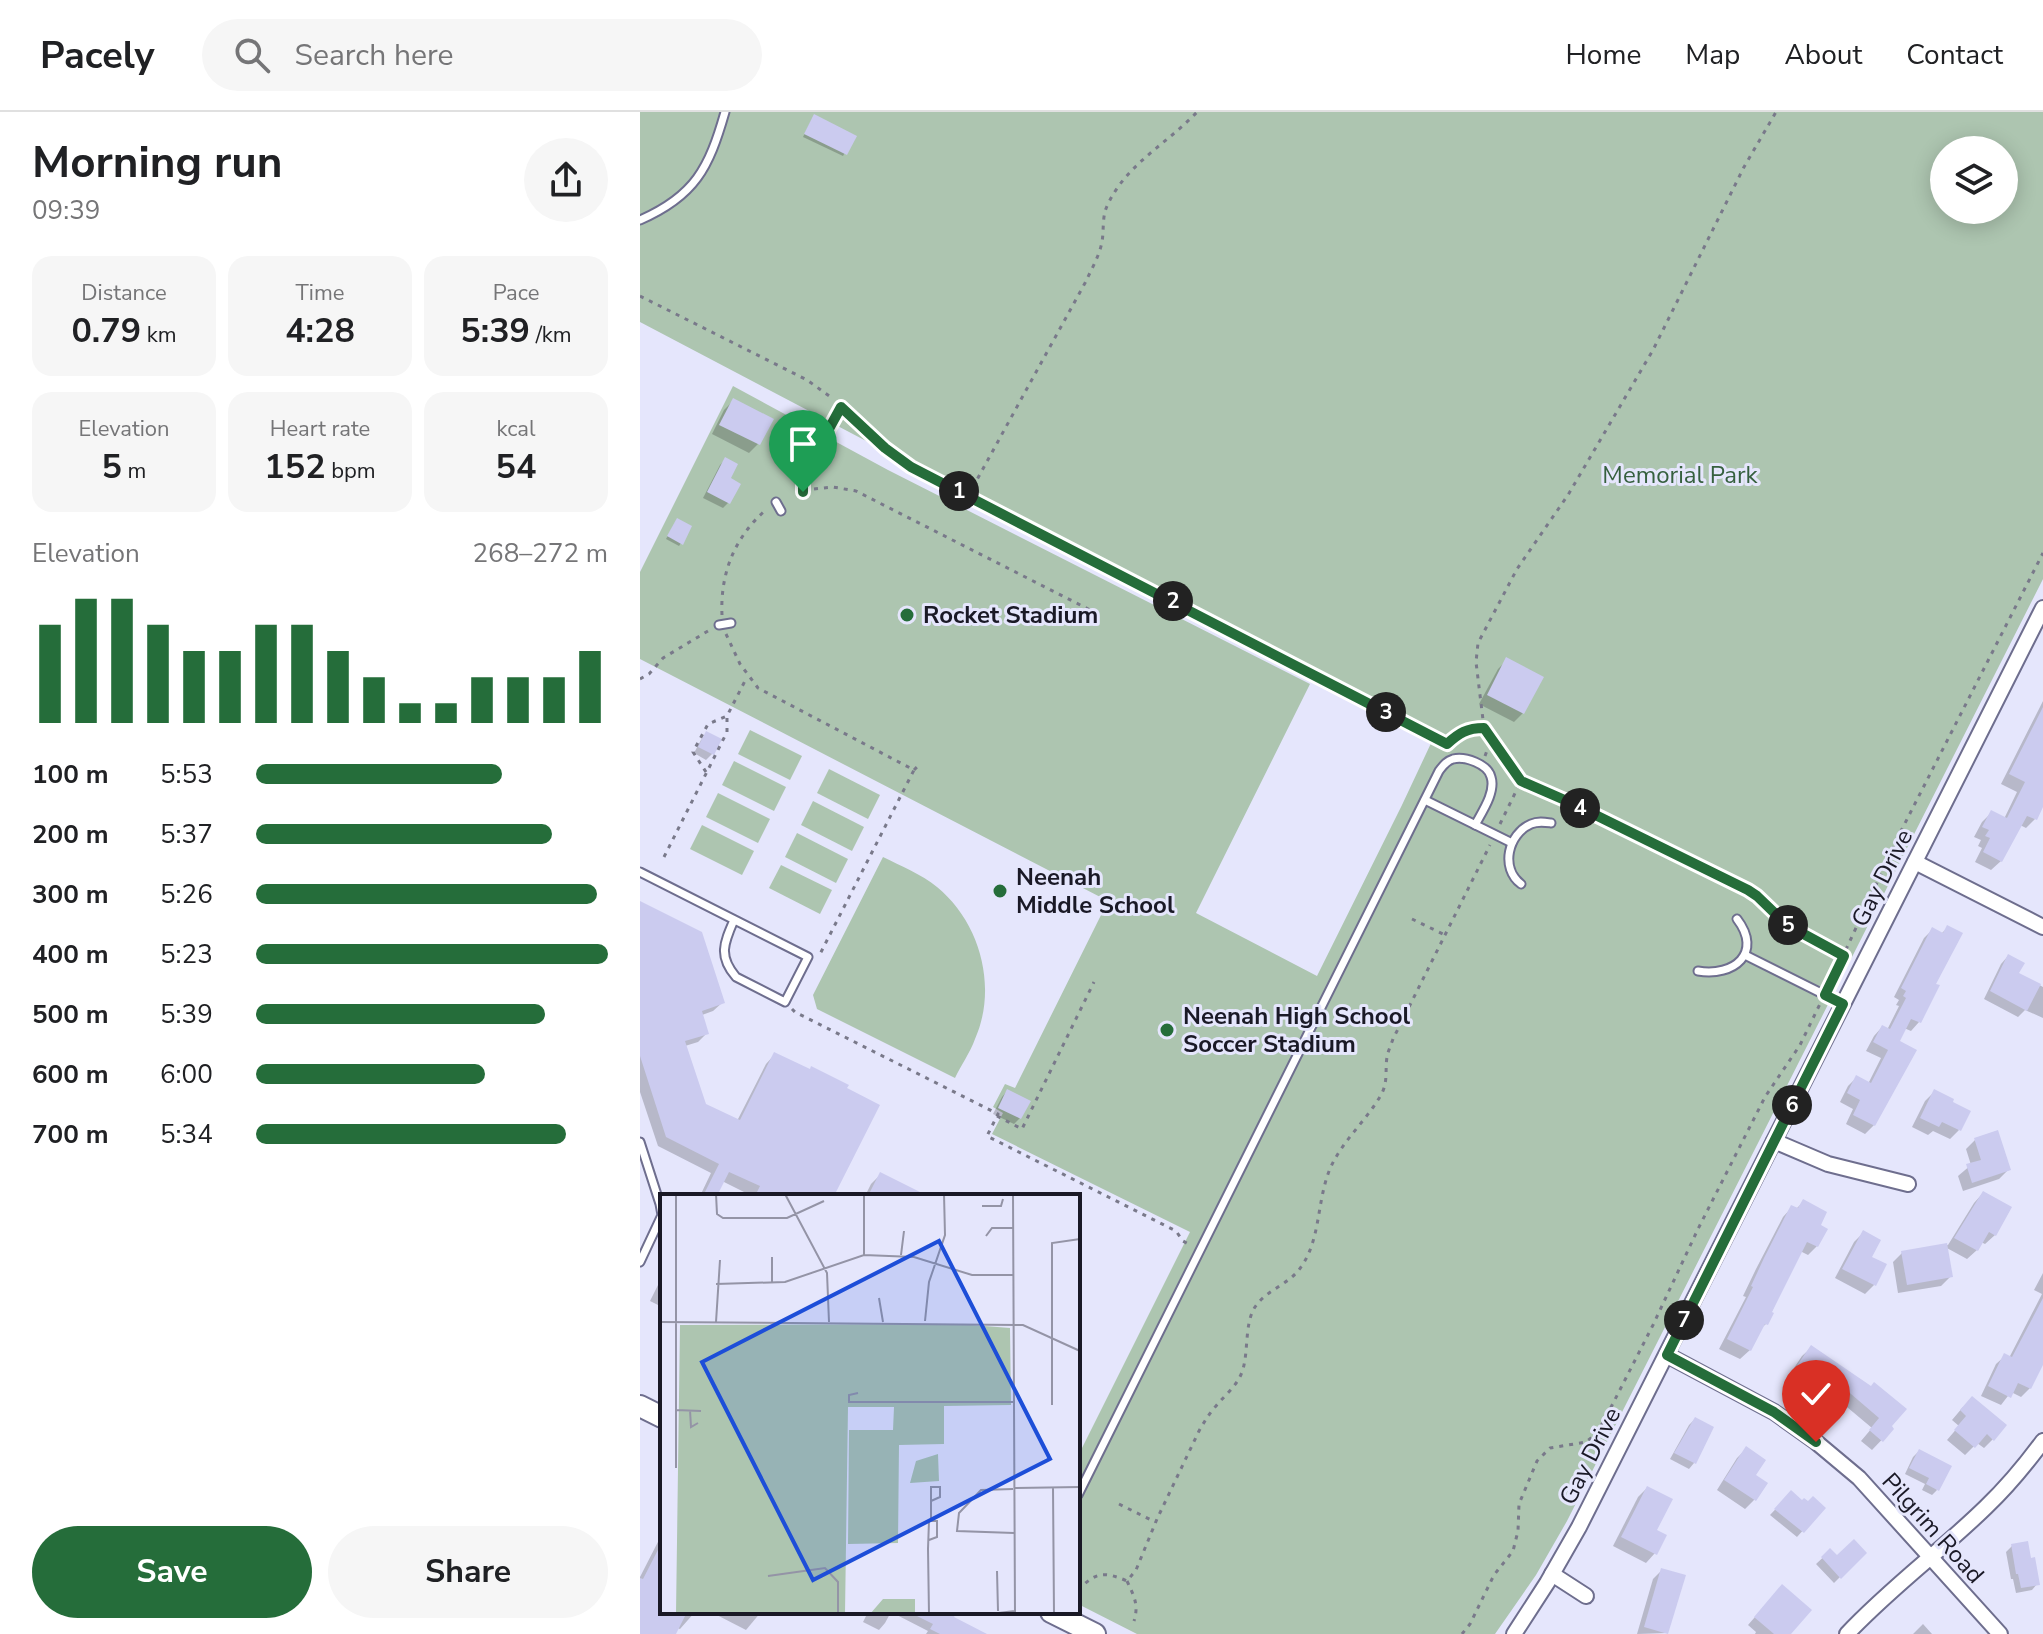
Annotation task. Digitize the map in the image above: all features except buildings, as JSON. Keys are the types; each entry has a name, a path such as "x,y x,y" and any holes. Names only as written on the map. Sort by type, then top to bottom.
{"main road":[{"path":"640,1406 660,1416"},
{"path":"1055,1614 1095,1634"}],"street":[{"name":"Gay Drive","path":"1514,1634 1579,1527 2043,608"},
{"path":"1915,862 2043,927"},
{"path":"1774,1141 1828,1164 1908,1184"},
{"name":"Pilgrim Road","path":"1667,1355 1774,1412 1859,1478 2000,1634"},
{"path":"1847,1634 1870,1609 1986,1508 2043,1441"},
{"path":"1552,1574 1586,1596"}],"lane":[{"path":"640,220 672,203 696,181 713,151 725,112"},
{"path":"803,492 803,476 841,407"},
{"path":"776,502 781,511"},
{"path":"1080,1491 1439,771 1446,762 1455,758 1481,765 1491,777 1492,786 1475,825"},
{"path":"1425,800 1512,843"},
{"path":"1521,884 1509,867 1512,843 1529,825 1551,823"},
{"path":"640,872 808,957 785,1002 731,972 724,950 734,920"},
{"path":"1698,971 1725,971 1736,966 1745,955 1745,930 1737,919"},
{"path":"1745,955 1843,1004"},
{"path":"640,1142 660,1204"},
{"path":"640,1262 660,1219"}],"path":[{"path":"968,496 1085,283 1098,256 1105,209 1115,191 1128,173 1197,112"},
{"path":"1776,112 1744,167 1653,350 1568,495 1517,569 1478,643 1476,662 1484,728 1521,781 1748,890 1787,925 1844,956"},
{"path":"640,296 807,380 832,397 885,448 911,467 1447,744 1468,729 1484,728"},
{"path":"803,492 833,487 856,491 1100,615"},
{"path":"776,502 744,531 723,582 721,600 729,643 758,688 914,770"},
{"path":"1462,1634 1494,1575 1510,1557 1516,1544 1519,1504 1537,1461 1550,1448 1586,1442 1596,1434 1605,1419 1765,1097 1800,1045 1936,760 2043,553"},
{"path":"640,679 663,658 724,624"},
{"path":"664,857 727,732 727,716 748,676"},
{"path":"707,773 693,752 708,724 727,716"},
{"path":"1481,765 1492,737"},
{"path":"819,955 914,770 920,764"},
{"path":"1127,1581 1139,1563 1155,1522 1206,1418 1239,1379 1246,1359 1253,1309 1260,1300 1292,1277 1311,1249 1329,1170 1382,1093 1387,1056 1393,1039 1521,781"},
{"path":"1412,919 1445,936"},
{"path":"785,1002 795,1012 1022,1129 1094,982"},
{"path":"997,1116 987,1136 1176,1231 1183,1241 1201,1250"},
{"path":"1119,1504 1155,1522"},
{"path":"1080,1588 1094,1576 1102,1574 1127,1581 1137,1603 1134,1621"}],"green space":[{"name":"Memorial Park","path":"640,112 2043,112 2043,579 1567,1521 1536,1575 1495,1634 1137,1634 1080,1605 1080,1452 1190,1232 992,1134 1003,1113 993,1107 1005,1084 1015,1088 1108,901 640,659 640,572 733,386 888,470 1310,684 1196,913 1317,976 1433,739 640,322"},
{"path":"750,730 802,756 790,780 738,754"},
{"path":"734,761 786,787 774,811 722,785"},
{"path":"829,769 880,795 868,819 817,793"},
{"path":"718,793 770,819 758,843 706,817"},
{"path":"813,801 864,827 852,851 801,825"},
{"path":"702,825 754,851 742,875 690,849"},
{"path":"797,833 848,859 836,883 785,857"},
{"path":"883,857 924,878 952,901 974,937 981,957 985,998 982,1019 955,1078 817,1009 813,995"},
{"path":"781,865 832,890 820,914 769,888"}],"place":[{"name":"Rocket Stadium","path":"907,615"},
{"name":"Neenah Middle School","path":"1000,891"},
{"name":"Neenah High School Soccer Stadium","path":"1167,1030"}],"route":[{"path":"803,492 803,476 841,407 885,448 911,467 1447,744 1468,729 1484,728 1521,781 1748,890 1787,925 1844,956 1825,995 1843,1004 1667,1355 1774,1412 1816,1442"}]}
